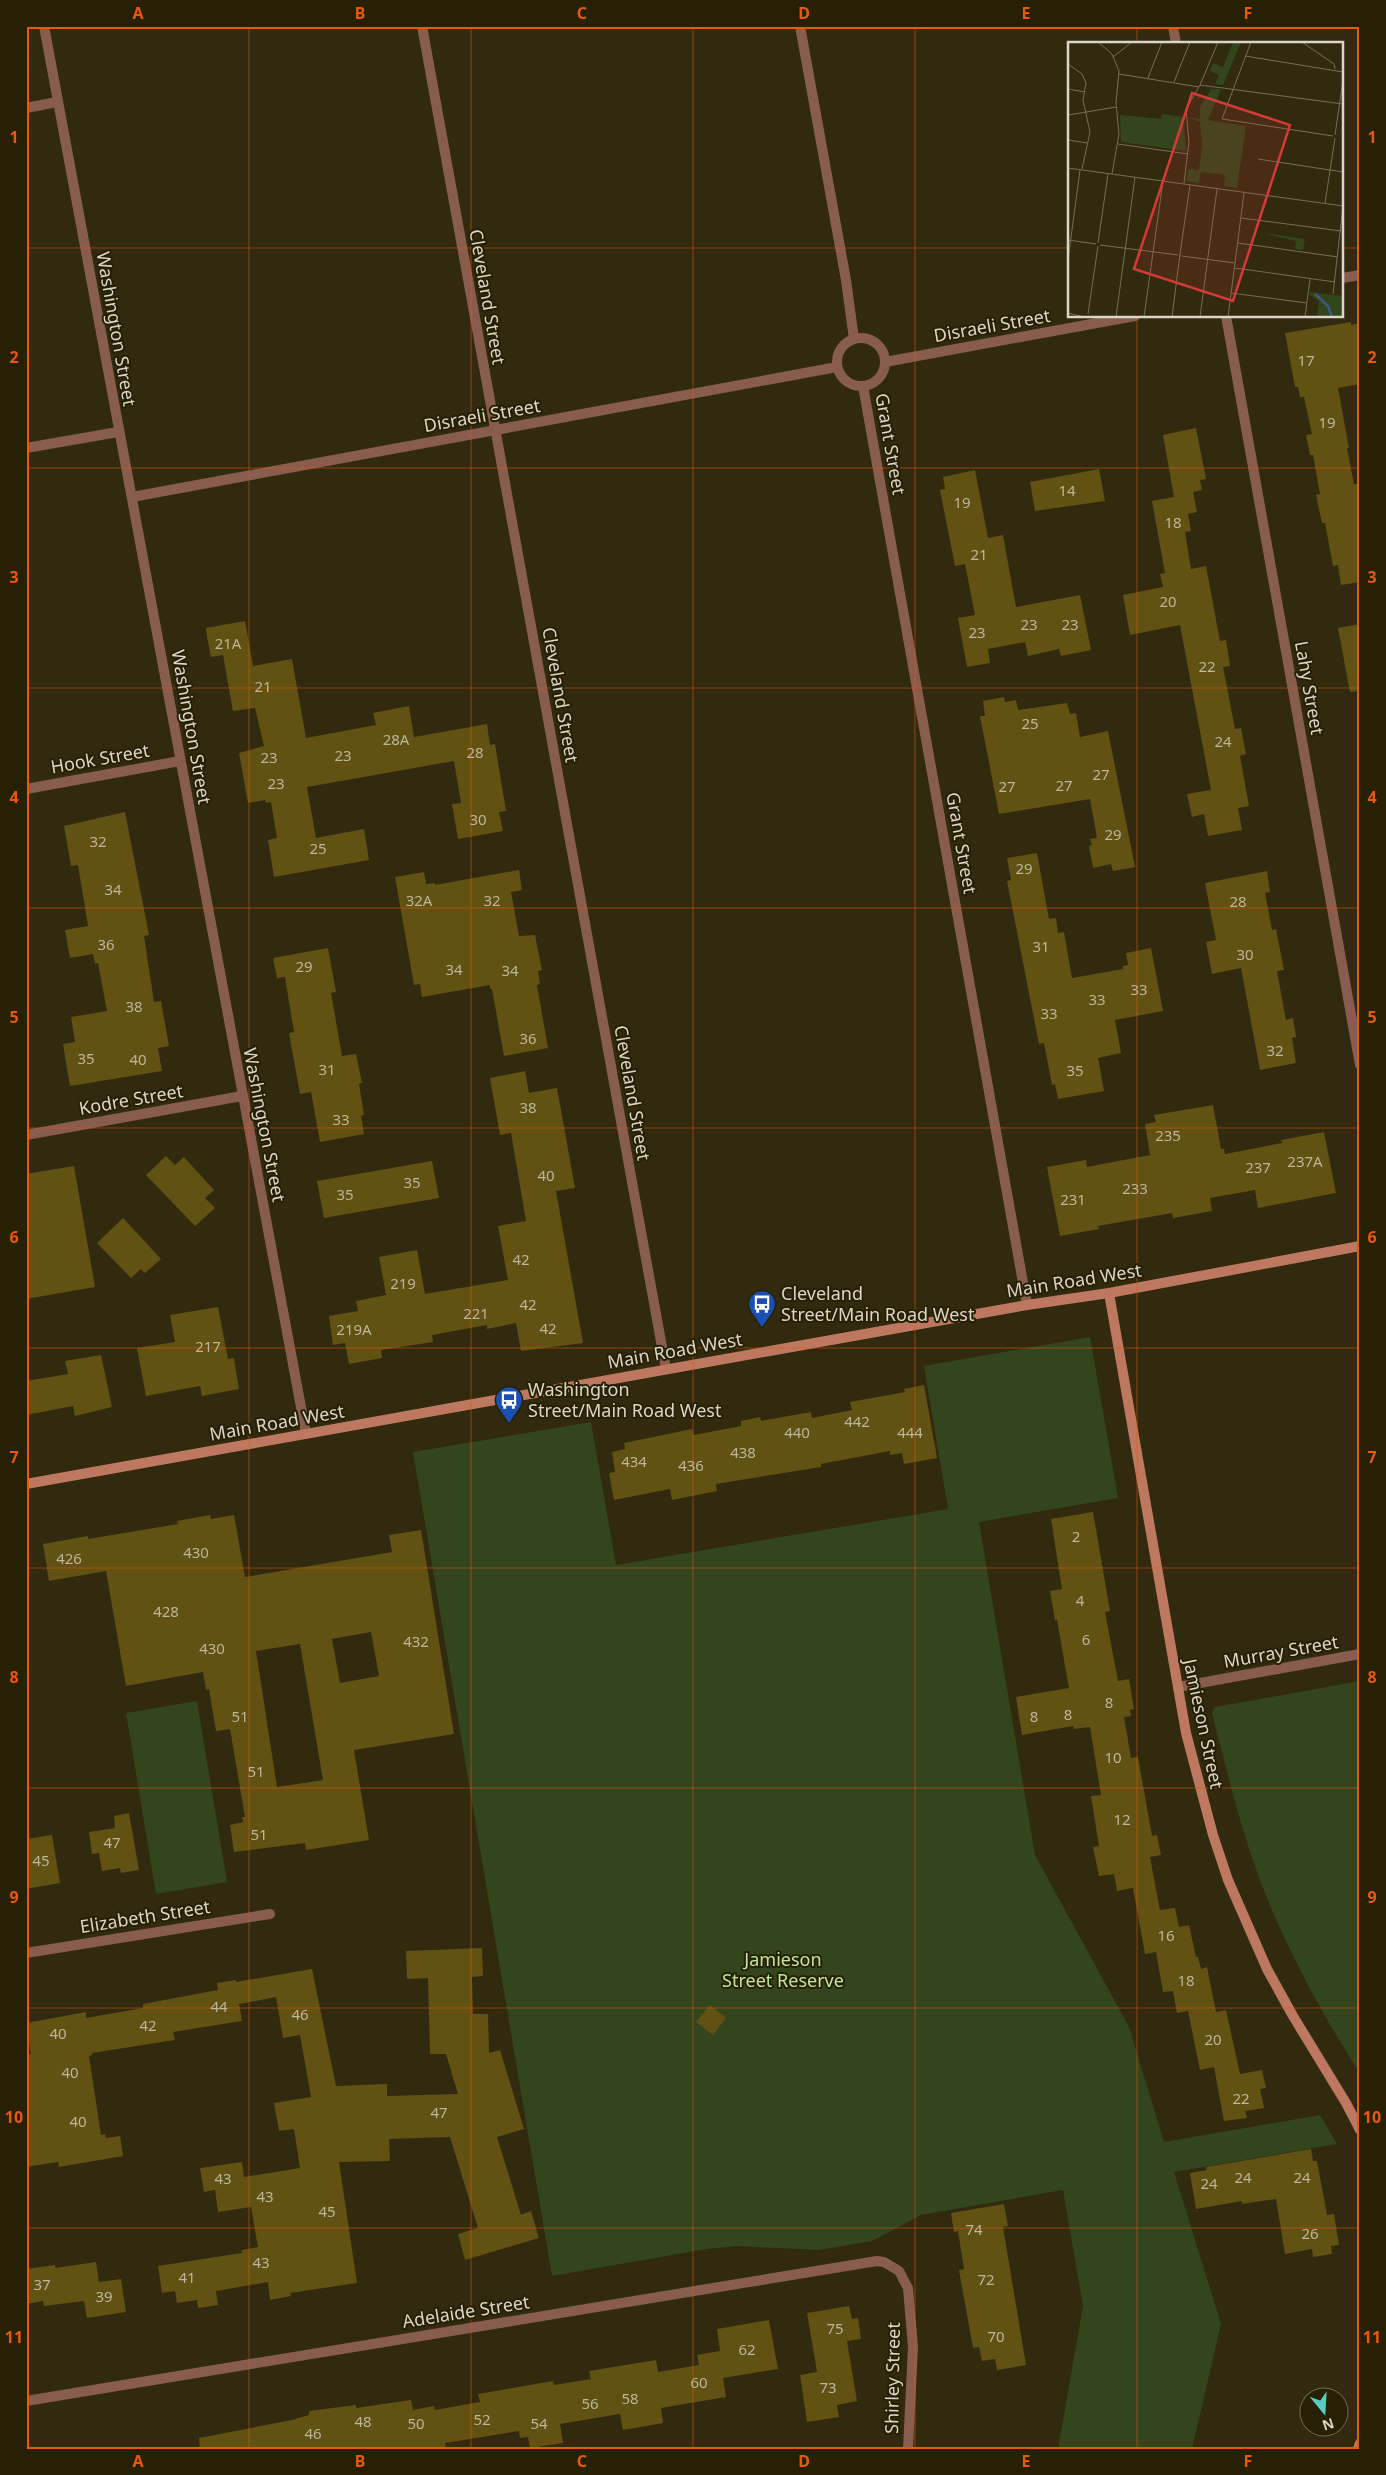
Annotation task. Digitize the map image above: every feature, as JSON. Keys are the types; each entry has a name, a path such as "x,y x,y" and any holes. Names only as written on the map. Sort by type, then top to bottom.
{"main road":[{"name":"Main Road West","path":"26,1484 1027,1305 1109,1293 1360,1246"},
{"name":"Jamieson Street","path":"1109,1293 1178,1687 1198,1784 1228,1880 1267,1969 1360,2130"},
{"path":"1358,2449 1360,2443"}],"street":[{"name":"Washington Street","path":"44,26 118,432 132,497 306,1434"},
{"name":"Cleveland Street","path":"422,26 666,1369"},
{"path":"800,26 846,280 854,339"},
{"path":"1173,26 1176,42"},
{"path":"26,108 58,102"},
{"path":"1344,278 1360,274"},
{"name":"Disraeli Street","path":"885,362 1124,318"},
{"name":"Lahy Street","path":"1226,318 1360,1066"},
{"path":"854,339 872,340 884,353 884,371 879,378 863,386 846,382 837,367 837,358 840,350 854,339"},
{"name":"Disraeli Street","path":"132,497 837,367"},
{"name":"Grant Street","path":"863,386 1027,1305"},
{"path":"26,448 118,432"},
{"name":"Hook Street","path":"26,789 180,761"},
{"name":"Kodre Street","path":"26,1135 242,1096"},
{"name":"Murray Street","path":"1178,1687 1360,1654"},
{"name":"Elizabeth Street","path":"26,1953 270,1914"},
{"name":"Adelaide Street","path":"26,2401 846,2264 884,2262 899,2271 904,2279"},
{"name":"Shirley Street","path":"904,2279 908,2288 913,2346 908,2449"}],"green space":[{"name":"Jamieson Street Reserve","path":"1090,1337 1118,1498 979,1522 1035,1855 1129,2027 1164,2142 1320,2115 1337,2144 1174,2172 1221,2324 1192,2449 1058,2449 1083,2306 1063,2190 921,2215 872,2241 819,2250 737,2246 706,2249 552,2276 413,1452 591,1422 616,1565 948,1509 924,1366"},
{"path":"1360,1681 1360,2074 1307,1984 1273,1913 1255,1867 1241,1823 1212,1713 1215,1707"},
{"path":"197,1701 227,1882 156,1894 126,1713"}],"building":[{"path":"1351,322 1351,325 1360,323 1360,384 1338,388 1354,484 1360,484 1360,582 1341,585 1338,565 1333,566 1325,523 1322,523 1316,495 1320,494 1313,455 1310,455 1306,435 1312,434 1304,397 1300,397 1298,387 1295,387 1285,333"},
{"path":"1196,428 1206,479 1200,480 1202,490 1193,492 1197,512 1188,514 1191,531 1185,532 1191,569 1206,566 1220,641 1226,640 1230,666 1223,667 1235,729 1241,728 1246,754 1240,756 1249,806 1238,808 1242,830 1208,836 1204,814 1192,817 1187,794 1211,790 1180,625 1130,635 1123,595 1163,587 1160,574 1165,573 1152,501 1174,497 1163,435"},
{"path":"1099,469 1105,501 1035,511 1030,482"},
{"path":"975,470 988,538 1003,535 1016,607 1080,595 1091,650 1061,656 1059,649 1028,656 1025,642 988,649 990,663 967,667 958,618 975,615 965,564 955,566 940,490 945,489 943,477"},
{"path":"245,621 253,666 292,659 306,738 376,725 373,713 409,706 414,737 487,724 490,745 495,744 506,811 499,812 503,831 458,839 452,804 461,803 454,761 307,787 316,838 364,829 369,860 274,877 268,840 277,838 271,802 266,803 265,800 248,803 239,753 264,746 255,708 233,711 223,655 211,657 207,637 206,628"},
{"path":"1360,624 1360,691 1350,692 1338,628"},
{"path":"1004,697 1005,702 1016,700 1018,710 1067,703 1070,714 1076,713 1080,737 1108,731 1135,867 1113,871 1111,864 1093,868 1089,846 1092,845 1090,839 1097,838 1090,799 999,814 980,716 985,716 983,701"},
{"path":"125,812 149,935 144,936 154,1002 161,1001 169,1046 158,1048 162,1071 70,1086 63,1044 75,1042 71,1017 107,1011 98,963 95,964 93,954 70,958 65,930 88,926 78,865 71,866 64,826"},
{"path":"1037,853 1049,919 1056,918 1058,933 1064,932 1072,978 1123,969 1123,966 1128,965 1126,953 1151,948 1163,1011 1115,1020 1121,1053 1098,1058 1104,1091 1058,1099 1055,1084 1052,1085 1044,1043 1039,1044 1007,881 1011,880 1007,858"},
{"path":"519,870 522,890 511,892 519,936 535,935 542,970 538,971 540,984 537,985 548,1048 504,1056 490,985 422,997 420,984 414,985 395,877 424,872 426,884 435,883 435,885"},
{"path":"1267,871 1270,892 1265,893 1272,930 1276,929 1284,970 1277,971 1286,1020 1293,1018 1296,1037 1292,1038 1296,1063 1260,1070 1241,968 1212,974 1206,942 1216,940 1205,883"},
{"path":"328,948 336,992 331,993 342,1056 356,1054 362,1083 359,1084 364,1115 361,1116 364,1134 320,1142 311,1092 300,1094 289,1033 294,1032 285,977 277,978 273,958"},
{"path":"525,1071 529,1093 557,1088 575,1188 556,1191 583,1343 521,1351 516,1323 487,1329 487,1325 432,1335 433,1342 381,1350 382,1358 349,1364 345,1343 333,1345 329,1316 358,1311 356,1301 386,1295 379,1257 417,1250 425,1294 508,1280 498,1226 526,1221 511,1133 500,1135 490,1078"},
{"path":"1213,1105 1221,1149 1224,1149 1225,1154 1282,1143 1281,1140 1324,1132 1336,1193 1258,1208 1255,1190 1210,1198 1212,1211 1173,1218 1172,1213 1098,1226 1099,1229 1060,1236 1047,1167 1086,1160 1087,1167 1150,1155 1145,1124 1156,1122 1154,1115"},
{"path":"166,1156 175,1165 184,1157 214,1190 205,1198 215,1208 195,1226 146,1175"},
{"path":"432,1161 439,1198 324,1218 317,1181"},
{"path":"74,1166 95,1287 26,1299 26,1174"},
{"path":"123,1218 161,1259 145,1273 141,1269 131,1278 97,1243"},
{"path":"218,1307 228,1359 234,1358 239,1389 202,1396 200,1386 146,1396 137,1348 175,1342 170,1315"},
{"path":"101,1355 112,1407 75,1416 73,1406 26,1415 26,1381 68,1374 65,1361"},
{"path":"924,1385 937,1458 904,1464 902,1453 890,1455 890,1451 821,1464 821,1467 716,1484 717,1491 672,1500 670,1489 614,1500 609,1473 615,1472 612,1452 625,1449 624,1443 692,1429 694,1435 741,1426 741,1421 760,1417 761,1421 811,1412 812,1418 852,1410 850,1402 905,1392 904,1389"},
{"path":"1093,1512 1110,1611 1105,1612 1118,1681 1129,1679 1134,1709 1130,1710 1131,1716 1124,1717 1131,1758 1138,1757 1152,1836 1157,1835 1161,1855 1150,1857 1160,1910 1175,1908 1179,1927 1189,1925 1196,1957 1198,1957 1201,1969 1207,1967 1216,2012 1226,2010 1240,2074 1262,2070 1266,2088 1260,2089 1264,2108 1245,2111 1247,2118 1224,2121 1214,2067 1200,2070 1188,2011 1177,2013 1173,1991 1163,1992 1156,1952 1145,1954 1133,1888 1117,1891 1114,1874 1099,1876 1093,1847 1099,1846 1091,1796 1101,1795 1090,1727 1074,1729 1073,1726 1022,1735 1016,1697 1069,1688 1050,1591 1062,1589 1051,1519"},
{"path":"210,1515 211,1519 234,1515 245,1577 392,1552 389,1535 421,1530 454,1734 354,1750 369,1840 306,1850 305,1843 234,1852 230,1825 243,1822 242,1817 245,1817 230,1729 216,1731 209,1689 206,1690 203,1672 126,1686 106,1571 49,1581 43,1544 88,1536 88,1539 178,1524 177,1521","holes":["371,1632 379,1676 340,1683 332,1639","300,1644 323,1780 277,1787 256,1651"]},
{"path":"129,1813 139,1870 121,1873 120,1868 102,1871 99,1853 92,1854 89,1832 115,1828 114,1816"},
{"path":"52,1835 60,1883 26,1889 26,1839"},
{"path":"482,1948 483,1976 472,1977 473,2014 488,2014 489,2053 500,2050 524,2129 497,2137 521,2215 531,2211 539,2238 465,2260 458,2234 478,2228 450,2137 389,2139 390,2161 339,2162 357,2283 290,2293 291,2296 270,2300 268,2282 216,2291 218,2305 198,2308 197,2300 177,2303 175,2291 162,2293 158,2266 242,2253 242,2250 258,2247 251,2207 218,2212 215,2190 204,2192 200,2168 242,2162 244,2177 300,2168 294,2129 279,2131 274,2103 311,2097 300,2035 283,2038 276,1997 239,2004 242,2021 173,2032 175,2040 92,2053 89,2056 101,2135 105,2134 106,2138 120,2136 123,2156 59,2167 58,2162 26,2167 26,2055 31,2054 26,2023 86,2012 86,2018 143,2008 143,2004 218,1990 217,1983 236,1980 236,1982 312,1969 336,2086 387,2084 387,2096 458,2094 446,2054 430,2054 428,1978 407,1979 406,1951"},
{"path":"710,2005 726,2018 713,2035 696,2022"},
{"path":"1311,2149 1313,2161 1317,2161 1327,2215 1334,2214 1339,2245 1331,2246 1332,2254 1313,2257 1312,2249 1285,2254 1276,2199 1242,2204 1242,2201 1196,2209 1190,2173 1207,2170 1206,2167"},
{"path":"1004,2204 1008,2226 1003,2227 1026,2365 997,2370 995,2359 982,2361 979,2347 973,2348 959,2270 964,2269 958,2231 954,2232 951,2213"},
{"path":"96,2262 99,2282 121,2279 126,2312 87,2318 84,2301 44,2306 43,2301 26,2304 26,2269 55,2265 55,2268"},
{"path":"849,2306 852,2319 858,2318 861,2339 847,2341 857,2401 837,2405 839,2417 807,2422 800,2375 817,2372 807,2313"},
{"path":"769,2320 778,2369 723,2378 726,2397 661,2408 663,2423 623,2430 620,2414 560,2424 563,2443 530,2448 528,2437 520,2438 519,2431 445,2443 446,2449 200,2449 199,2438 292,2420 309,2415 309,2411 356,2405 356,2408 411,2400 413,2410 434,2406 435,2410 480,2402 478,2394 553,2381 554,2385 591,2379 589,2371 656,2360 658,2372 699,2365 697,2355 720,2351 717,2329"}],"place":[{"name":"Cleveland Street/Main Road West","path":"762,1328"},
{"name":"Washington Street/Main Road West","path":"509,1424"}]}
